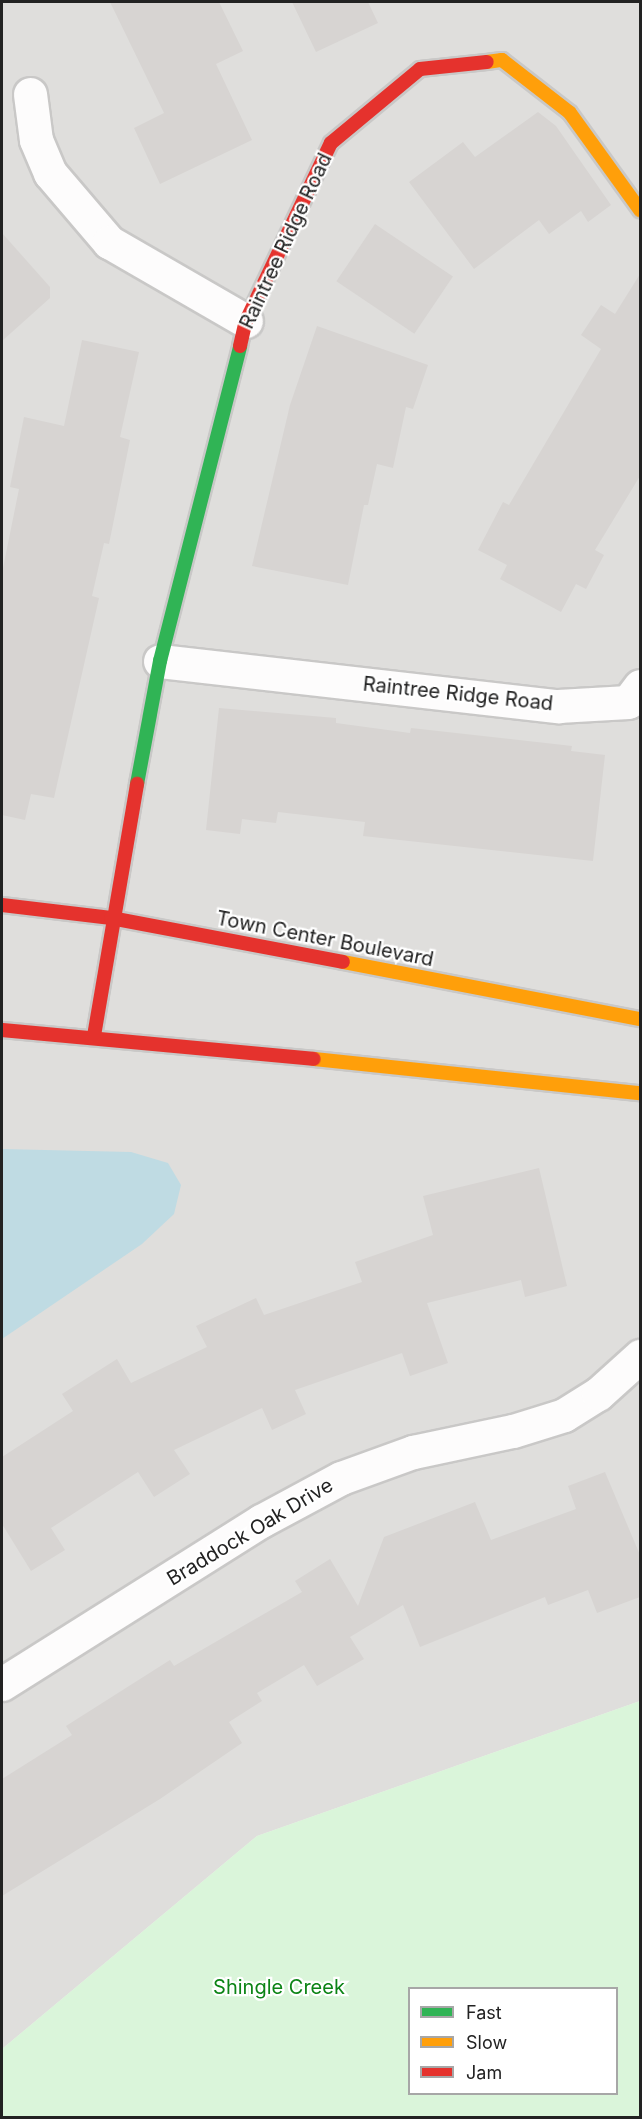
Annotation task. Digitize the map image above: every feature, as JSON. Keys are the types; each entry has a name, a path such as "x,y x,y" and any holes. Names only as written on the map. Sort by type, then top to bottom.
{"street":[{"name":"Raintree Ridge Road","path":"94,1036 111,918 160,661 246,321 331,143 420,69 502,60 570,113 640,210"},
{"path":"30,94 36,140 50,172 109,242 246,321"},
{"name":"Raintree Ridge Road","path":"160,661 558,706 628,702 640,686"},
{"name":"Town Center Boulevard","path":"2,905 111,918 640,1019"},
{"path":"2,1030 94,1036 640,1093"},
{"name":"Braddock Oak Drive","path":"2,1684 261,1521 341,1478 413,1452 513,1431 564,1415 598,1394 640,1356"}],"shaded area":[{"path":"2,2 640,2 640,1701 257,1836 2,2049"}],"green space":[{"name":"Shingle Creek","path":"640,1701 640,2117 2,2117 2,2049 257,1836"}],"water":[{"path":"2,1149 131,1152 168,1163 181,1185 174,1214 142,1244 2,1339"}],"building":[{"path":"110,2 219,2 243,51 216,64 252,140 160,184 134,128 164,113"},
{"path":"292,2 368,2 378,23 316,52"},
{"path":"538,112 556,126 611,205 588,222 581,211 549,234 539,220 474,269 409,182 463,142 475,157"},
{"path":"375,224 453,277 414,334 336,281"},
{"path":"2,233 50,287 50,298 2,341"},
{"path":"640,274 640,476 595,550 604,555 586,589 576,584 561,612 500,579 507,565 478,550 503,502 509,505 601,349 581,335 601,305 615,314"},
{"path":"317,326 428,365 413,409 406,407 393,468 377,464 368,505 364,505 348,585 252,566 290,405"},
{"path":"82,340 139,352 120,437 130,440 109,544 104,543 92,596 99,598 54,798 31,794 25,820 2,815 2,573 19,489 10,487 24,417 64,426"},
{"path":"219,708 336,718 336,723 410,733 411,728 572,746 571,751 605,755 593,861 363,836 365,822 278,812 276,823 242,819 240,834 206,830"},
{"path":"539,1168 567,1286 525,1297 521,1280 427,1303 448,1363 410,1376 402,1353 295,1390 306,1414 272,1430 262,1408 174,1450 190,1474 154,1497 138,1472 51,1528 65,1550 31,1571 2,1524 2,1457 73,1411 62,1394 117,1359 131,1383 207,1347 196,1326 256,1298 264,1315 362,1282 355,1262 433,1235 423,1196"},
{"path":"605,1472 640,1555 640,1597 597,1613 588,1590 548,1605 545,1597 420,1647 403,1605 350,1637 364,1659 317,1686 304,1665 257,1693 262,1701 229,1722 242,1743 160,1799 2,1896 2,1779 72,1735 66,1726 170,1660 174,1666 302,1592 295,1581 330,1559 358,1606 384,1537 475,1502 491,1540 576,1509 568,1486"}],"traffic: fast":[{"path":"137,784 160,661 240,346"}],"traffic: slow":[{"path":"487,62 502,60 570,113 640,210"},
{"path":"343,962 640,1019"},
{"path":"314,1059 640,1093"}],"traffic: jam":[{"path":"240,346 246,321 331,143 420,69 487,62"},
{"path":"94,1036 137,784"},
{"path":"2,905 111,918 343,962"},
{"path":"2,1030 314,1059"}]}
